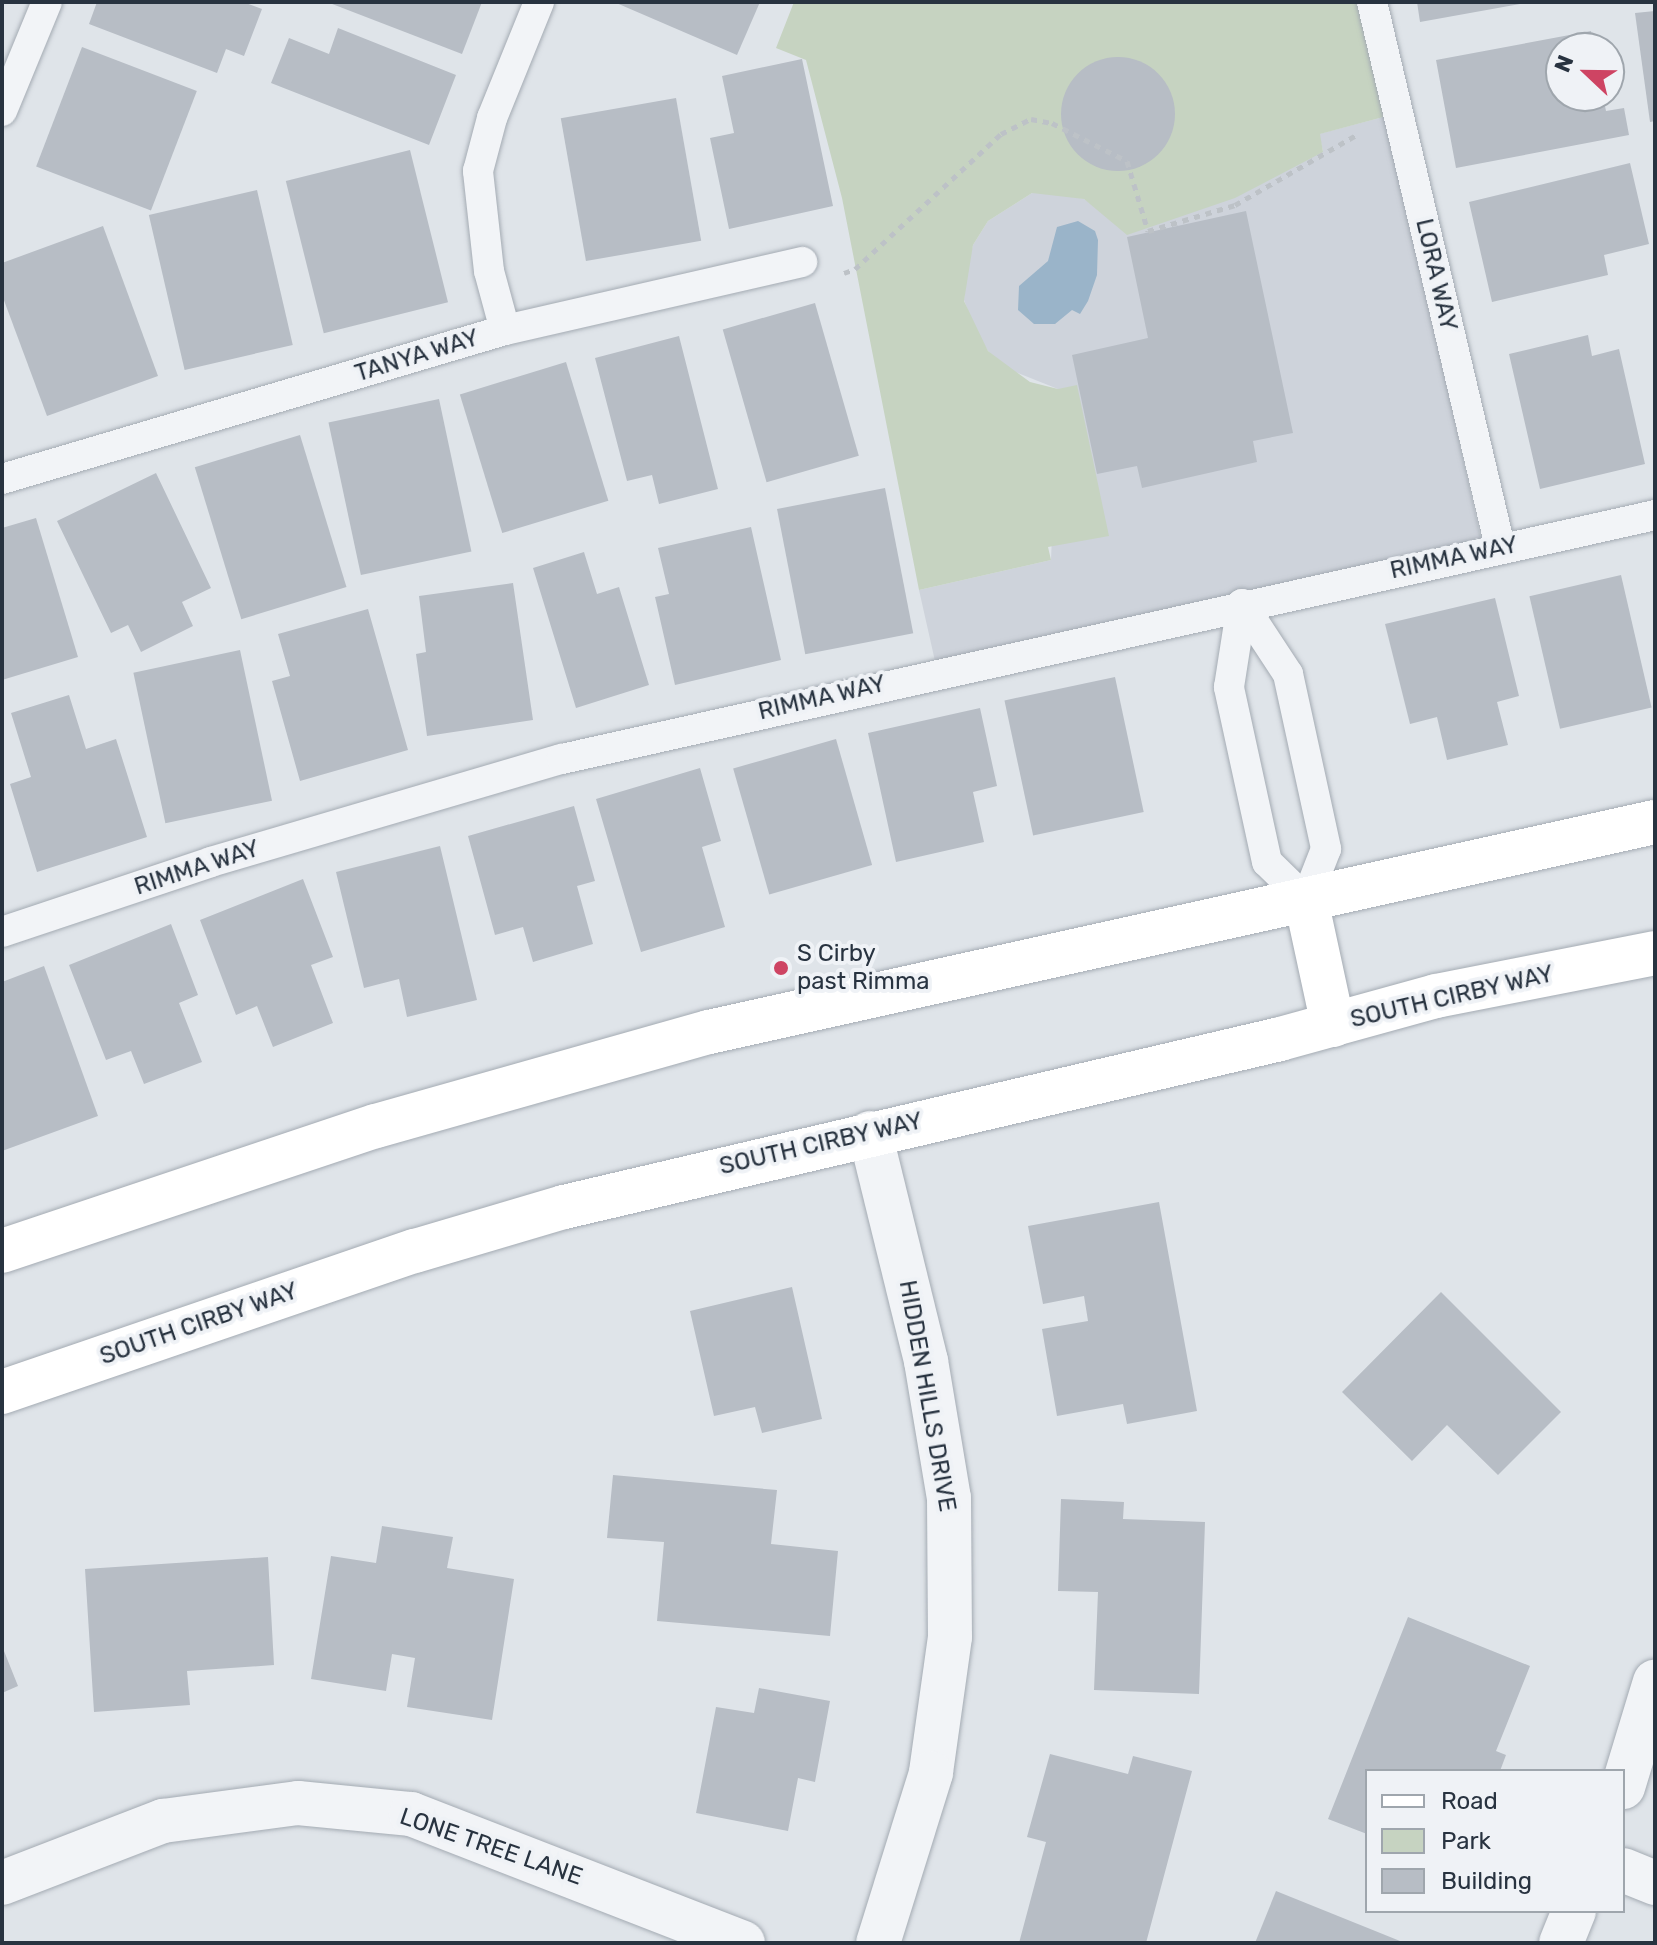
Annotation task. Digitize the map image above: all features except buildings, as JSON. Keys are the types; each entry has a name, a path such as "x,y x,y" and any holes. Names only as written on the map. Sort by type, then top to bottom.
{"main road":[{"path":"2,1251 376,1126 709,1032 965,972 1655,822"},
{"path":"1306,900 1333,1025"},
{"name":"SOUTH CIRBY WAY","path":"2,1392 415,1251 564,1207 1333,1025 1436,996 1655,953"}],"street":[{"name":"HIDDEN HILLS DRIVE","path":"870,1133 926,1361 949,1514 950,1637 931,1773 878,1943"},
{"path":"1625,1780 1655,1682"},
{"name":"LONE TREE LANE","path":"2,1883 163,1821 298,1803 411,1814 743,1943"},
{"path":"1625,1871 1655,1883"},
{"path":"1561,1943 1573,1913"}],"lane":[{"path":"2,111 47,2"},
{"name":"TANYA WAY","path":"2,479 505,330 489,271 478,171 492,118 539,2"},
{"name":"LORA WAY","path":"1372,2 1500,547"},
{"path":"505,330 802,262"},
{"name":"RIMMA WAY","path":"2,932 211,862 562,759 1242,604 1655,515"},
{"path":"1242,604 1288,674 1298,718 1326,849 1306,900 1267,862 1229,687 1242,604"}],"path":[{"path":"802,262 830,278 855,269 1001,134 1031,119 1052,123 1127,161 1148,231 1235,205 1397,111"}],"shaded area":[{"path":"1387,116 1481,540 935,661 919,590 1051,560 1058,389 1008,369 988,351 973,325 964,300 966,274 973,245 988,221 1032,193 1058,192 1084,199 1108,216 1323,151 1319,134"}],"green space":[{"path":"794,2 1362,2 1387,116 1320,134 1323,152 1235,198 1127,235 1084,199 1032,193 988,221 973,245 964,301 988,351 1030,382 1058,389 1077,385 1109,536 1048,547 1051,560 919,590 842,198 806,60 776,48"}],"water":[{"path":"1078,221 1095,231 1098,240 1097,275 1088,301 1080,314 1072,310 1055,324 1034,324 1018,310 1019,286 1048,261 1057,227"}],"place":[{"name":"S Cirby past Rimma","path":"781,968"}]}
